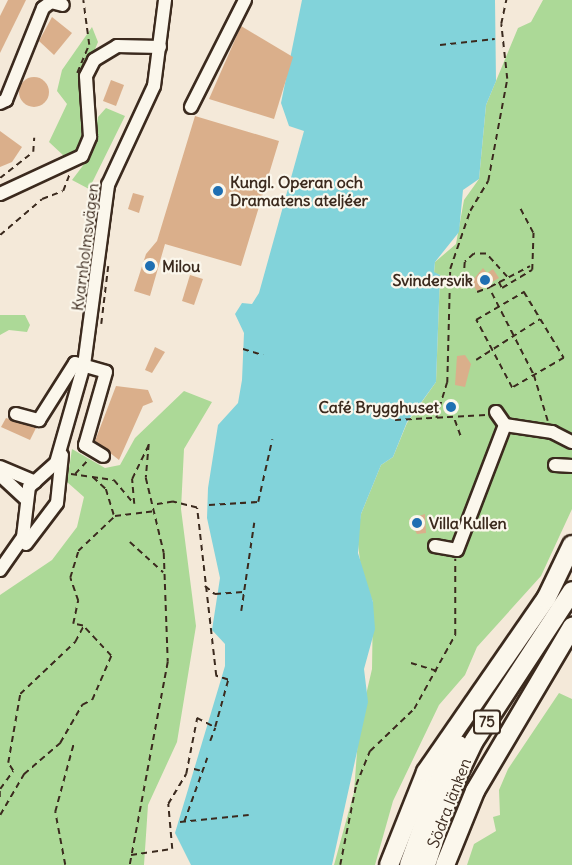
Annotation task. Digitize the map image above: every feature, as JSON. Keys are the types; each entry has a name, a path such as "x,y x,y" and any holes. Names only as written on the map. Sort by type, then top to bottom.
{"highway":[{"path":"389,865 426,772 546,599 572,545"},
{"name":"Södra länken","path":"426,865 450,791 474,741 572,591"},
{"name":"Södra länken","path":"409,865 439,781 546,599"},
{"path":"445,865 475,791 572,627"}],"street":[{"name":"Kvarnholmsvägen","path":"11,559 23,537 27,502 38,481 56,463 84,365 108,185 122,147 151,97 160,48 165,0"},
{"path":"191,107 245,0"},
{"path":"0,103 6,100 43,8 51,2 63,5"},
{"path":"0,195 68,166 82,156 90,137 87,76 94,60 117,46 160,48"},
{"path":"16,414 39,420 72,366 84,365 106,372 85,445 103,456"},
{"path":"496,412 505,425 552,432 572,442"},
{"path":"435,546 458,550 505,425"},
{"name":"Kvarnholmsvägen","path":"0,570 49,512 59,496 64,433"},
{"path":"555,465 572,466"},
{"path":"0,467 54,486 59,496"},
{"path":"0,475 37,513 49,512"}],"path":[{"path":"78,73 89,45 83,0"},
{"path":"436,418 447,383 450,268 470,211 488,181 507,79 501,40 506,0"},
{"path":"440,45 495,39"},
{"path":"0,178 33,152 34,138"},
{"path":"0,235 42,200 63,192 71,176 68,166"},
{"path":"499,282 502,288 532,270 530,266 532,233 520,209"},
{"path":"507,278 493,258 474,254 465,262 464,275 477,292 485,289 507,278 530,266"},
{"path":"100,327 109,258"},
{"path":"485,289 487,296"},
{"path":"524,292 541,319 564,358 512,388 476,320 524,292"},
{"path":"492,293 534,375 552,432"},
{"path":"476,360 541,319"},
{"path":"243,349 264,355"},
{"path":"395,420 407,423 496,412"},
{"path":"454,419 462,439"},
{"path":"209,505 258,502 272,440"},
{"path":"129,865 148,753 165,693 163,572 153,506 148,443 132,479 134,504"},
{"path":"75,475 89,459"},
{"path":"66,473 114,480 139,511"},
{"path":"93,477 106,489 115,516"},
{"path":"153,506 173,502 197,508 216,676 228,680 210,741"},
{"path":"0,815 24,774 60,743 100,684 111,656 83,626 73,624 78,601 70,578 78,551 115,516 139,511 154,511"},
{"path":"241,611 254,523"},
{"path":"130,542 163,572"},
{"path":"340,865 356,785 370,751 411,713 437,671 455,635 458,550"},
{"path":"205,586 215,594 244,592"},
{"path":"0,800 0,790 14,771 9,751 20,694 75,642 83,626"},
{"path":"411,663 437,671"},
{"path":"130,855 172,849 168,804 186,774 197,718 215,727"},
{"path":"65,865 55,812 74,741"},
{"path":"184,822 207,758"},
{"path":"194,769 202,771"},
{"path":"180,822 249,815"}],"green space":[{"path":"543,0 572,0 572,509 541,576 477,647 465,675 439,705 393,801 375,865 334,865 354,792 359,725 372,669 373,602 362,577 357,536 361,514 381,465 393,457 407,423 436,382 440,275 434,273 435,262 456,244 464,200 479,179 486,105 518,28 531,22"},
{"path":"92,27 98,42 79,89 82,141 71,157 64,156 49,142 67,104 57,91 62,70"},
{"path":"106,108 125,116 89,189 72,180 91,155 98,117"},
{"path":"0,315 25,315 30,325 27,332 9,330 0,335"},
{"path":"184,391 212,402 184,449 181,509 196,626 177,742 148,805 144,865 0,865 0,595 52,560 77,527 84,497 67,482 72,449 105,468 120,465 135,438"},
{"path":"559,693 572,699 572,865 467,865 474,844 496,831 493,817 500,815 499,790 508,769"}],"water":[{"path":"302,0 495,0 496,81 486,105 479,179 463,190 459,232 435,262 434,272 440,275 436,382 407,422 393,457 381,465 361,514 358,553 373,602 375,629 364,669 368,702 332,865 191,865 175,833 225,666 225,644 212,630 220,578 207,518 208,488 218,425 238,403 242,380 244,333 235,314 242,303 252,304 259,293 304,131 289,126 281,103"}],"building":[{"path":"8,0 26,0 0,53 0,16"},
{"path":"52,17 72,33 54,55 39,41"},
{"path":"241,26 293,57 274,119 209,99"},
{"path":"34,77 45,81 49,92 45,103 34,107 23,103 19,92 23,81"},
{"path":"111,80 124,85 116,106 103,101"},
{"name":"Kungl. Operan och Dramatens ateljéer","path":"195,116 279,141 241,266 165,244 150,296 134,291 146,254 157,241"},
{"path":"0,131 22,147 12,162 0,167"},
{"path":"133,193 144,196 139,213 128,209"},
{"name":"Svindersvik","path":"483,268 487,273 493,269 499,278 477,291 471,282"},
{"path":"190,275 203,279 194,305 182,301"},
{"path":"155,347 165,352 152,373 145,370"},
{"path":"465,355 471,364 465,387 455,385 457,356"},
{"path":"116,386 148,390 153,402 143,406 119,460 95,441"},
{"path":"6,418 36,428 30,440 1,427"},
{"name":"Villa Kullen","path":"425,514 426,533 417,534 409,519"}],"place":[{"name":"Kungl. Operan och Dramatens ateljéer","path":"218,191"},
{"name":"Milou","path":"150,266"},
{"name":"Svindersvik","path":"485,280"},
{"name":"Café Brygghuset","path":"451,407"},
{"name":"Villa Kullen","path":"417,523"}]}
